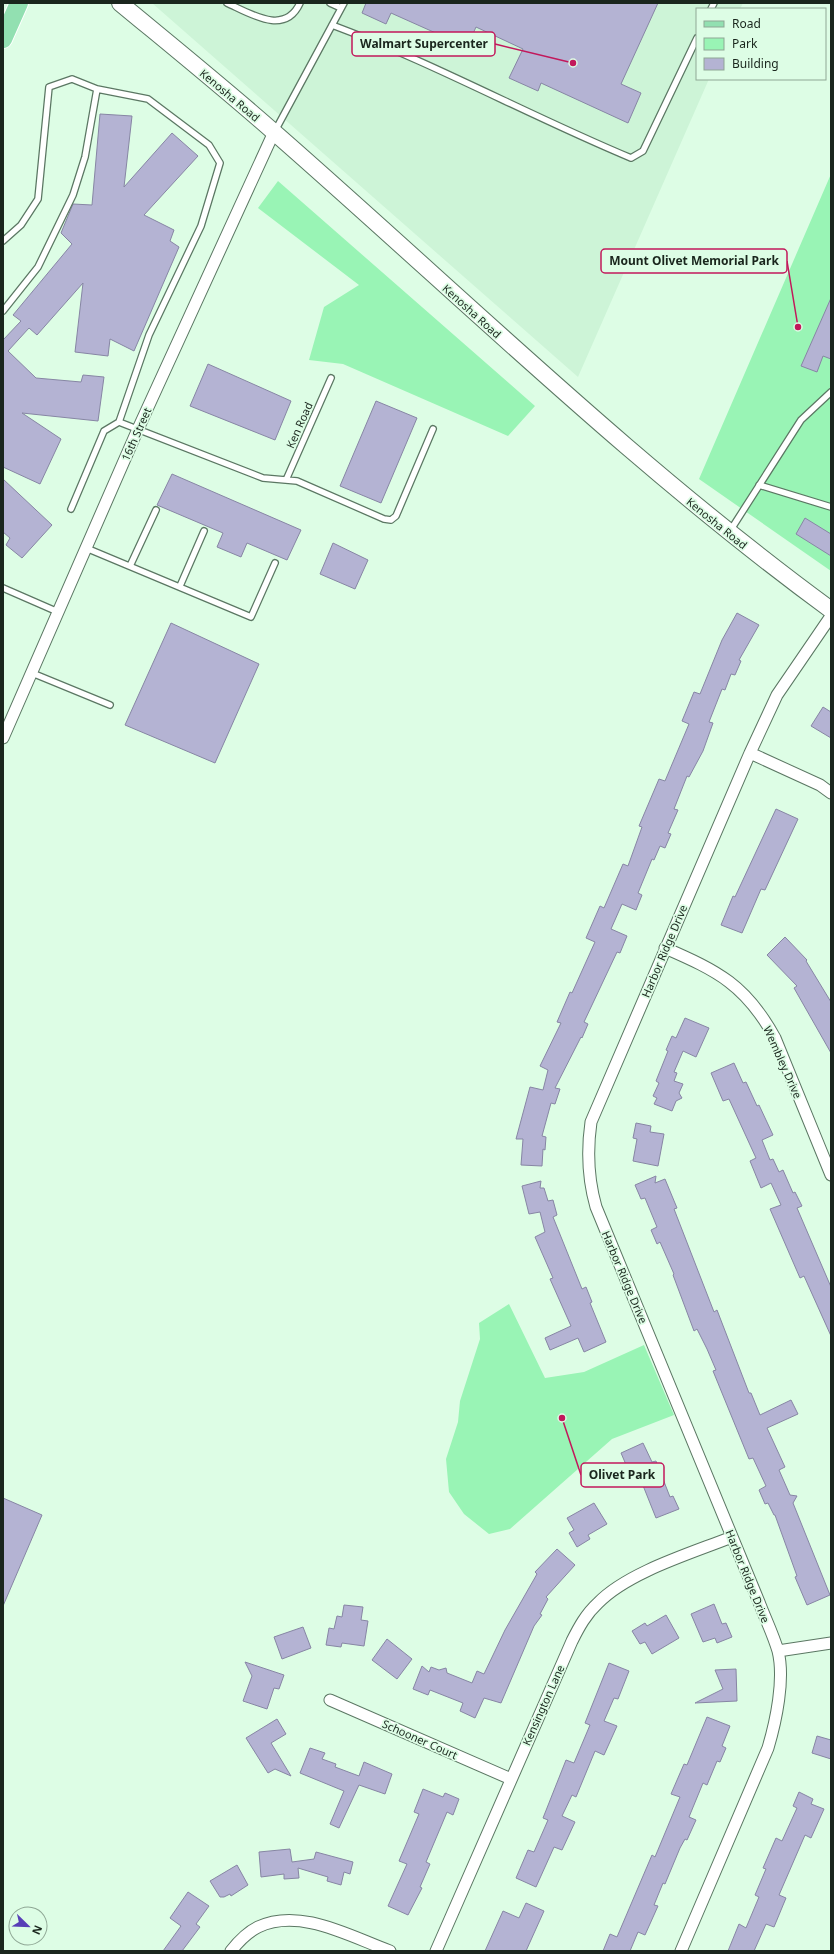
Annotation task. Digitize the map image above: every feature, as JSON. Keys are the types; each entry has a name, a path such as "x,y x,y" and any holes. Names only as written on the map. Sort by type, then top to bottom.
{"main road":[{"path":"3,39 19,3"}],"street":[{"name":"Kenosha Road","path":"120,3 274,132 568,397 729,533 831,610"},
{"name":"16th Street","path":"3,738 138,429 274,132"},
{"name":"Harbor Ridge Drive","path":"681,1951 768,1748 776,1721 778,1700 778,1651 596,1207 591,1191 588,1143 590,1122 750,753 777,695 831,616"},
{"path":"750,753 820,785 831,793"},
{"name":"Wembley Drive","path":"665,948 708,967 733,985 749,1000 765,1020 775,1038 831,1175"},
{"name":"Kensington Lane","path":"436,1951 572,1641 584,1619 598,1603 615,1588 633,1577 732,1537"},
{"path":"778,1651 831,1643"},
{"name":"Schooner Court","path":"330,1700 511,1779"},
{"path":"231,1951 257,1927 289,1920 312,1922 390,1951"}],"lane":[{"path":"227,3 263,20 281,21 296,12 300,3"},
{"path":"274,132 343,6 330,3"},
{"path":"332,25 371,40 577,136 631,158 643,151 696,40"},
{"path":"3,241 21,225 38,199 49,87 72,79 97,89 148,99 210,145 220,163 201,226 149,335 119,422 104,430 71,509"},
{"path":"3,311 38,267 74,194 85,157 97,89"},
{"name":"Ken Road","path":"286,480 331,378"},
{"path":"729,533 801,420 831,392"},
{"path":"119,422 263,478 286,480 307,485 384,519 391,520 396,516 433,429"},
{"path":"759,485 831,507"},
{"path":"130,566 156,510"},
{"path":"180,586 204,531"},
{"path":"86,548 180,586 251,617 275,563"},
{"path":"3,588 58,612"},
{"path":"32,673 110,705"}],"shaded area":[{"path":"152,3 743,3 740,8 696,8 696,80 709,80 578,377"}],"green space":[{"path":"831,174 831,571 699,479"},
{"path":"278,181 535,406 508,436 343,364 309,360 324,307 359,285 258,208"},
{"path":"509,1304 545,1378 584,1372 644,1345 674,1415 612,1439 510,1529 489,1534 464,1514 449,1492 446,1459 458,1422 460,1401 480,1339 479,1323"}],"building":[{"path":"366,3 658,3 621,84 641,93 628,123 541,83 538,91 509,78 523,49 476,27 467,47 391,13 386,24 362,13"},
{"path":"100,114 132,116 124,187 172,133 198,156 144,215 174,230 170,241 179,247 134,351 110,339 108,356 75,352 83,283 37,335 29,328 8,351 36,378 81,382 83,375 104,377 98,421 22,413 61,439 40,484 3,467 3,340 21,321 13,315 72,244 61,233 73,204 92,205"},
{"path":"831,298 831,359 823,356 817,372 801,366"},
{"path":"208,364 291,401 275,440 190,406"},
{"path":"376,401 417,418 381,503 340,486"},
{"path":"172,474 301,530 287,560 247,543 241,557 217,547 223,533 157,505"},
{"path":"3,479 52,525 22,558 6,545 10,538 3,532"},
{"path":"805,518 831,534 831,556 796,534"},
{"path":"333,543 368,560 355,589 320,574"},
{"path":"737,613 759,625 739,660 741,661 735,675 731,674 725,690 722,689 709,722 713,723 703,751 689,777 687,776 674,809 678,810 668,833 671,834 665,848 660,846 654,860 652,859 638,893 642,895 636,910 622,904 611,929 627,936 620,953 617,952 584,1022 588,1024 582,1038 581,1037 555,1088 560,1089 555,1104 551,1103 542,1136 546,1137 545,1150 543,1149 542,1166 521,1165 523,1139 516,1139 530,1087 543,1090 548,1070 540,1066 561,1023 557,1022 570,992 572,993 595,942 586,938 600,906 604,908 623,864 628,866 642,827 639,826 659,779 665,781 689,724 682,721 694,692 700,694 722,640"},
{"path":"171,623 259,664 215,763 125,725"},
{"path":"823,707 831,712 831,738 811,726"},
{"path":"776,809 798,819 765,890 761,889 742,933 721,925 733,896 735,897"},
{"path":"785,937 807,960 806,961 831,1002 831,1053 794,988 797,986 767,955"},
{"path":"685,1018 709,1028 696,1057 683,1051 674,1072 677,1073 674,1081 683,1084 679,1093 682,1098 676,1101 672,1111 654,1104 657,1098 653,1096 659,1083 656,1081 668,1051 666,1050 672,1036 676,1038"},
{"path":"734,1063 743,1083 746,1082 757,1106 759,1105 773,1135 762,1140 770,1160 773,1159 779,1172 783,1170 793,1193 795,1192 802,1206 797,1208 831,1287 831,1336 804,1276 800,1278 770,1209 781,1205 771,1183 761,1188 750,1161 756,1158 729,1099 723,1101 711,1073"},
{"path":"636,1123 651,1126 650,1132 664,1134 658,1166 633,1161 637,1139 633,1138"},
{"path":"656,1176 655,1183 665,1179 677,1208 674,1209 714,1312 717,1310 749,1393 751,1393 760,1415 791,1400 798,1414 767,1428 785,1467 779,1470 790,1495 797,1496 793,1503 830,1595 807,1605 795,1577 797,1576 775,1515 768,1503 765,1504 759,1490 766,1486 753,1458 749,1459 713,1371 716,1370 697,1329 694,1331 673,1275 674,1274 660,1242 657,1244 651,1230 657,1227 645,1198 641,1199 635,1185"},
{"path":"541,1181 540,1188 544,1188 548,1201 553,1200 557,1215 553,1217 582,1289 586,1287 592,1302 590,1303 606,1342 584,1352 578,1338 550,1350 545,1338 571,1326 550,1279 553,1278 535,1237 545,1232 540,1212 529,1214 522,1186"},
{"path":"643,1443 652,1462 656,1461 670,1497 673,1496 679,1509 656,1518 640,1478 633,1481 621,1453"},
{"path":"3,1498 42,1515 3,1606"},
{"path":"594,1503 607,1524 588,1535 590,1539 577,1547 569,1533 574,1530 567,1518"},
{"path":"557,1549 575,1565 546,1597 548,1599 540,1614 542,1615 534,1626 501,1703 484,1698 475,1718 460,1711 463,1703 430,1690 428,1695 413,1689 422,1666 429,1672 431,1667 439,1670 446,1668 447,1673 472,1683 477,1671 484,1674 505,1630 537,1574 535,1572"},
{"path":"714,1604 722,1624 726,1623 732,1637 717,1643 715,1638 703,1642 691,1614"},
{"path":"344,1605 363,1607 361,1620 368,1621 364,1646 342,1643 341,1647 326,1645 329,1628 334,1629 337,1616 342,1617"},
{"path":"666,1615 679,1638 652,1654 645,1642 640,1644 632,1631 645,1623 647,1626"},
{"path":"303,1627 311,1648 282,1659 274,1637"},
{"path":"387,1639 412,1659 397,1679 372,1660"},
{"path":"245,1662 284,1675 279,1689 274,1688 267,1709 243,1701 252,1676"},
{"path":"609,1663 629,1671 618,1699 614,1698 604,1721 617,1726 604,1755 595,1751 576,1797 572,1795 562,1816 575,1822 562,1850 554,1847 536,1887 516,1878 528,1850 534,1852 548,1820 543,1818 566,1760 574,1763 590,1725 585,1723"},
{"path":"736,1669 737,1701 695,1703 723,1689 715,1670"},
{"path":"707,1717 730,1726 722,1746 726,1748 720,1762 717,1761 707,1785 703,1783 689,1817 696,1820 687,1840 685,1839 680,1848 665,1884 663,1883 654,1905 658,1906 645,1935 638,1932 630,1951 603,1951 610,1934 617,1937 652,1855 655,1857 680,1797 671,1794 684,1764 687,1765"},
{"path":"277,1719 286,1734 271,1743 291,1776 275,1769 268,1773 246,1738"},
{"path":"817,1736 831,1740 831,1759 812,1753"},
{"path":"310,1748 325,1753 322,1759 336,1764 335,1767 359,1776 364,1762 392,1774 385,1794 359,1785 339,1828 330,1824 344,1791 300,1773"},
{"path":"423,1789 443,1797 445,1793 459,1799 453,1815 447,1812 426,1862 430,1864 420,1887 422,1888 408,1915 388,1906 407,1864 399,1861 419,1814 414,1812"},
{"path":"799,1792 813,1799 811,1804 824,1809 811,1838 805,1835 779,1895 786,1898 774,1927 766,1924 754,1951 728,1951 739,1924 746,1928 759,1897 755,1895 766,1869 763,1868 776,1838 782,1841 797,1808 793,1806"},
{"path":"290,1849 292,1862 314,1859 316,1852 353,1862 350,1874 344,1872 341,1885 327,1881 328,1877 298,1868 299,1878 284,1879 284,1874 261,1877 259,1852"},
{"path":"237,1865 248,1885 231,1896 230,1894 220,1897 210,1881"},
{"path":"188,1892 209,1906 196,1924 200,1927 182,1951 163,1951 181,1926 170,1918"},
{"path":"526,1903 544,1911 526,1951 485,1951 503,1911 519,1918"}],"place":[{"name":"Walmart Supercenter","path":"573,63"},
{"name":"Mount Olivet Memorial Park","path":"798,327"},
{"name":"Olivet Park","path":"562,1418"}]}
